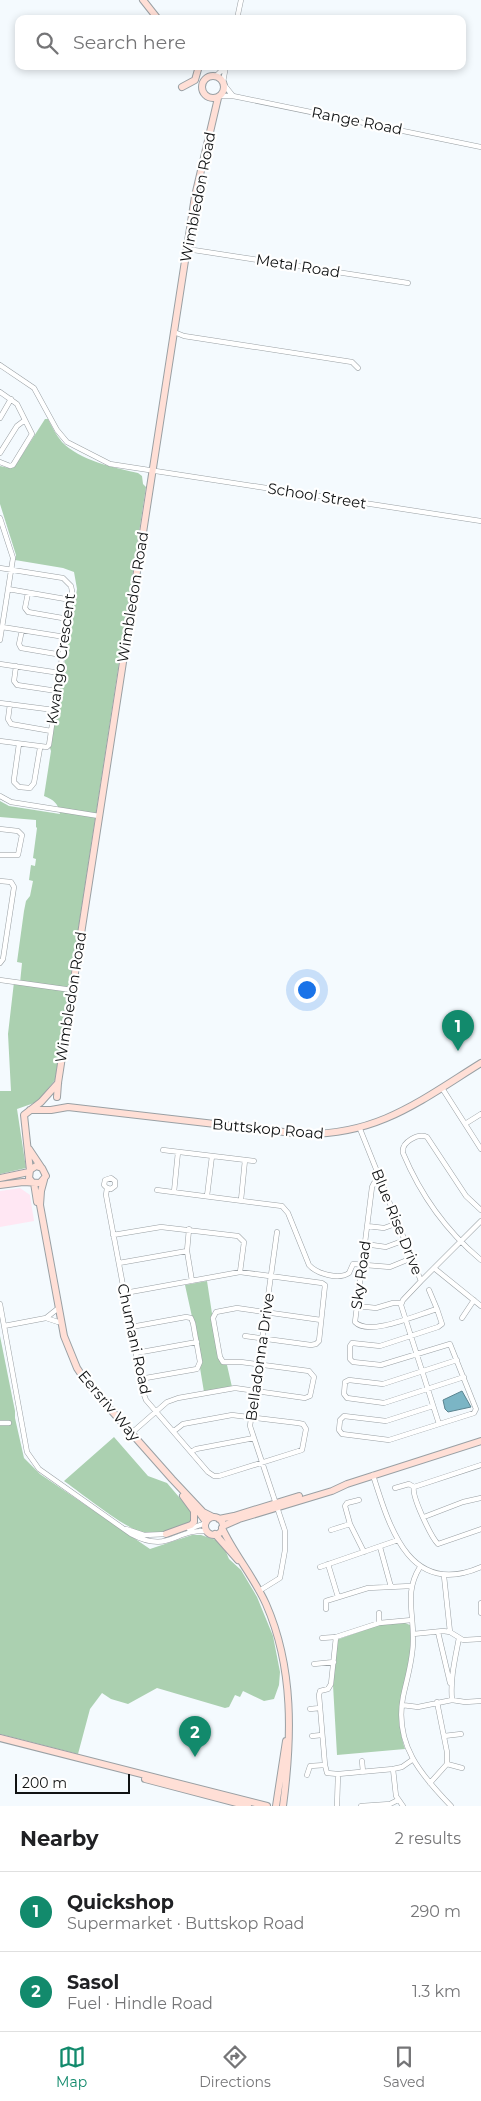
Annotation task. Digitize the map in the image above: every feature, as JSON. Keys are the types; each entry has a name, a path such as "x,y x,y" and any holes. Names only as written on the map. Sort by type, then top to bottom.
{"main road":[{"path":"142,0 155,15"},
{"path":"182,87 195,80 200,70"},
{"path":"202,70 204,80 202,91 209,98 219,97 224,92 224,84 204,70"},
{"path":"204,80 214,76"},
{"name":"Wimbledon Road","path":"58,1099 58,1083 72,990 195,196 219,97"},
{"name":"Wimbledon Road","path":"209,98 215,112"},
{"name":"Buttskop Road","path":"55,1108 68,1107 301,1134 336,1134 360,1129 398,1114 481,1063"},
{"name":"Wimbledon Road","path":"48,1093 58,1083"},
{"path":"34,1183 29,1178 28,1146 24,1118 48,1093 53,1094 68,1107"},
{"path":"30,1110 55,1108 58,1099"},
{"path":"42,1100 46,1108"},
{"path":"0,1185 23,1182 39,1184 44,1180 46,1173 28,1146"},
{"path":"0,1178 29,1172 35,1167 42,1167"},
{"name":"Eersriv Way","path":"44,1180 40,1205 66,1345 76,1368 132,1430 134,1438 198,1507 205,1514 216,1518"},
{"name":"Eersriv Way","path":"34,1183 58,1322 66,1352 84,1384 206,1523"},
{"path":"247,1570 215,1534 207,1531 206,1523 216,1518 234,1516 332,1491 373,1475 481,1441"},
{"path":"166,1534 191,1525 194,1522 194,1511 183,1496"},
{"path":"215,1534 222,1527 277,1505"},
{"path":"249,1516 231,1525 229,1531 231,1539 241,1554 247,1570 269,1612 278,1638 285,1672 290,1748 283,1806"},
{"path":"216,1518 244,1563"},
{"path":"276,1806 286,1744 285,1672"},
{"path":"0,1738 267,1806"},
{"path":"35,1747 248,1806"}],"street":[{"path":"238,15 241,0"},
{"path":"214,76 221,70"},
{"path":"225,70 224,84 233,96"},
{"name":"Range Road","path":"219,97 233,96 481,147"},
{"name":"Metal Road","path":"187,249 408,283"},
{"path":"174,332 184,336 352,362 358,368"},
{"name":"School Street","path":"0,365 34,388 57,430 71,445 110,464 481,521"},
{"path":"0,392 17,404 32,434 13,465 10,466 0,462"},
{"path":"0,418 11,399"},
{"path":"0,454 16,426 25,420"},
{"path":"0,521 13,554 8,589 3,606 0,640"},
{"name":"Kwango Crescent","path":"0,568 63,578 72,588 49,745 40,748"},
{"path":"8,589 71,600"},
{"path":"28,593 25,608 28,612 68,619"},
{"path":"2,626 65,637"},
{"path":"22,630 21,648 62,655"},
{"path":"0,664 60,673"},
{"path":"16,666 14,681 16,684 57,692"},
{"path":"0,703 54,710"},
{"path":"10,704 8,719 11,724 51,731"},
{"path":"0,741 19,744 40,748 34,783 30,788 19,787 14,782 19,744"},
{"path":"0,796 11,802 99,816"},
{"path":"0,829 18,831 22,834 18,854 0,855"},
{"path":"0,881 12,882 14,886 3,959 0,962"},
{"path":"0,980 72,990"},
{"path":"442,1088 481,1149"},
{"path":"465,1124 481,1114"},
{"name":"Blue Rise Drive","path":"360,1129 421,1281 401,1304"},
{"path":"481,1210 466,1196 425,1135 418,1136 405,1144 402,1149 403,1153 424,1198 438,1218 481,1260"},
{"path":"163,1150 254,1161"},
{"path":"174,1192 178,1152"},
{"path":"207,1196 212,1156"},
{"path":"241,1200 246,1160"},
{"name":"Sky Road","path":"381,1180 373,1185 355,1321 358,1325 379,1327 405,1319"},
{"name":"Chumani Road","path":"107,1188 106,1195 113,1235 144,1397 208,1472 214,1476 262,1463"},
{"path":"157,1190 276,1204 284,1207 309,1264 315,1270 342,1276 349,1273 353,1264 390,1267 412,1258"},
{"path":"421,1281 481,1221"},
{"path":"367,1226 385,1228 398,1223"},
{"path":"113,1235 157,1227 242,1238 244,1244 240,1272"},
{"path":"190,1230 187,1250 192,1281"},
{"name":"Belladonna Drive","path":"259,1591 278,1580 281,1575 285,1536 277,1505 250,1426 277,1232"},
{"path":"365,1244 386,1247 405,1240"},
{"path":"118,1263 187,1250"},
{"path":"434,1268 481,1306"},
{"path":"125,1293 240,1272 322,1283 324,1285 319,1341 314,1345 244,1336"},
{"path":"429,1290 442,1321 441,1326 380,1346 354,1343 350,1346 350,1359 352,1361 379,1365 449,1344 476,1410 474,1413 387,1440 342,1434 339,1430 340,1420 343,1416 386,1421 433,1406"},
{"path":"462,1318 474,1300"},
{"path":"357,1306 374,1308 393,1303 401,1304 439,1424"},
{"path":"0,1304 29,1456 39,1469 125,1528 144,1535 166,1534 206,1523"},
{"path":"132,1430 167,1402 178,1398 235,1388 305,1398 310,1396 314,1377 309,1371 258,1364 223,1362 220,1357 213,1318 216,1312 237,1308 321,1320"},
{"path":"405,1319 437,1309"},
{"path":"4,1326 46,1318 56,1310"},
{"path":"131,1327 188,1317 193,1323 200,1362 198,1368 140,1379"},
{"path":"46,1318 58,1322"},
{"path":"136,1353 196,1342"},
{"path":"457,1360 383,1384 349,1380 345,1382 344,1394 347,1398 383,1403 464,1377"},
{"path":"174,1431 188,1423 232,1415 303,1424 306,1429 302,1450 262,1463"},
{"path":"0,1423 9,1422"},
{"path":"191,1452 196,1449 254,1438"},
{"path":"394,1488 409,1484 414,1487 481,1465"},
{"path":"373,1475 385,1514 398,1540 420,1567 444,1576 460,1575 481,1567"},
{"path":"414,1487 413,1492 416,1500 438,1544 481,1529"},
{"path":"424,1517 463,1502 481,1498"},
{"path":"359,1500 345,1505 350,1524 364,1552"},
{"path":"331,1530 350,1524"},
{"path":"125,1528 130,1534 143,1541 152,1542 170,1540 207,1531"},
{"path":"320,1567 398,1540"},
{"path":"380,1547 391,1587"},
{"path":"328,1564 338,1597"},
{"path":"420,1567 411,1586 413,1655 402,1705 402,1731 412,1760 451,1806"},
{"path":"444,1576 450,1632"},
{"path":"326,1609 326,1601 366,1588 411,1586"},
{"path":"481,1603 481,1613"},
{"path":"379,1613 379,1623"},
{"path":"322,1638 336,1637 379,1623 412,1620"},
{"path":"438,1632 452,1700"},
{"path":"413,1634 450,1632 464,1640 481,1639"},
{"path":"336,1637 331,1685 319,1694 324,1765 327,1773 338,1774 393,1769 412,1760"},
{"path":"450,1683 458,1638"},
{"path":"314,1664 334,1662"},
{"path":"447,1669 454,1669"},
{"path":"402,1705 419,1707 452,1700 478,1701"},
{"path":"430,1782 447,1764 437,1702"},
{"path":"310,1709 320,1708"},
{"path":"444,1736 461,1734"},
{"path":"312,1736 322,1735"},
{"path":"362,1761 363,1772"},
{"path":"447,1764 462,1768"},
{"path":"307,1775 310,1766 324,1765"},
{"path":"393,1769 398,1800 403,1806"},
{"path":"337,1806 338,1774"},
{"path":"361,1806 390,1805 398,1800"}],"shaded area":[{"path":"20,1188 30,1195 34,1221 0,1227 0,1191"}],"green space":[{"path":"45,419 48,419 58,437 69,448 98,462 138,473 142,476 143,484 146,487 55,1080 37,1102 17,1109 26,1168 0,1174 0,1091 11,1091 8,1034 14,982 20,983 22,963 17,962 24,911 33,881 29,880 31,865 35,866 36,859 33,858 37,828 36,820 0,817 0,801 9,806 60,814 55,802 44,796 50,748 77,589 74,572 63,568 15,560 16,555 0,504 0,466 9,468 15,466"},
{"path":"207,1281 219,1359 222,1364 227,1365 232,1387 204,1392 200,1368 202,1362 185,1285"},
{"path":"0,1336 24,1458 40,1474 150,1549 192,1535 201,1535 216,1540 229,1559 241,1570 257,1597 273,1636 280,1672 279,1685 274,1699 264,1701 243,1691 240,1697 235,1695 229,1707 225,1708 157,1688 128,1704 111,1699 102,1693 90,1709 78,1754 0,1734"},
{"path":"114,1437 148,1476 167,1483 191,1511 192,1519 190,1523 157,1533 138,1531 117,1519 64,1481"},
{"path":"405,1623 410,1625 411,1628 411,1656 400,1713 400,1724 405,1749 337,1755 333,1685 337,1641 379,1625"}],"water":[{"path":"462,1391 471,1407 448,1412 445,1409 443,1400"}],"place":[{"name":"Quickshop","path":"458,1051"},
{"name":"Sasol","path":"195,1757"}]}
